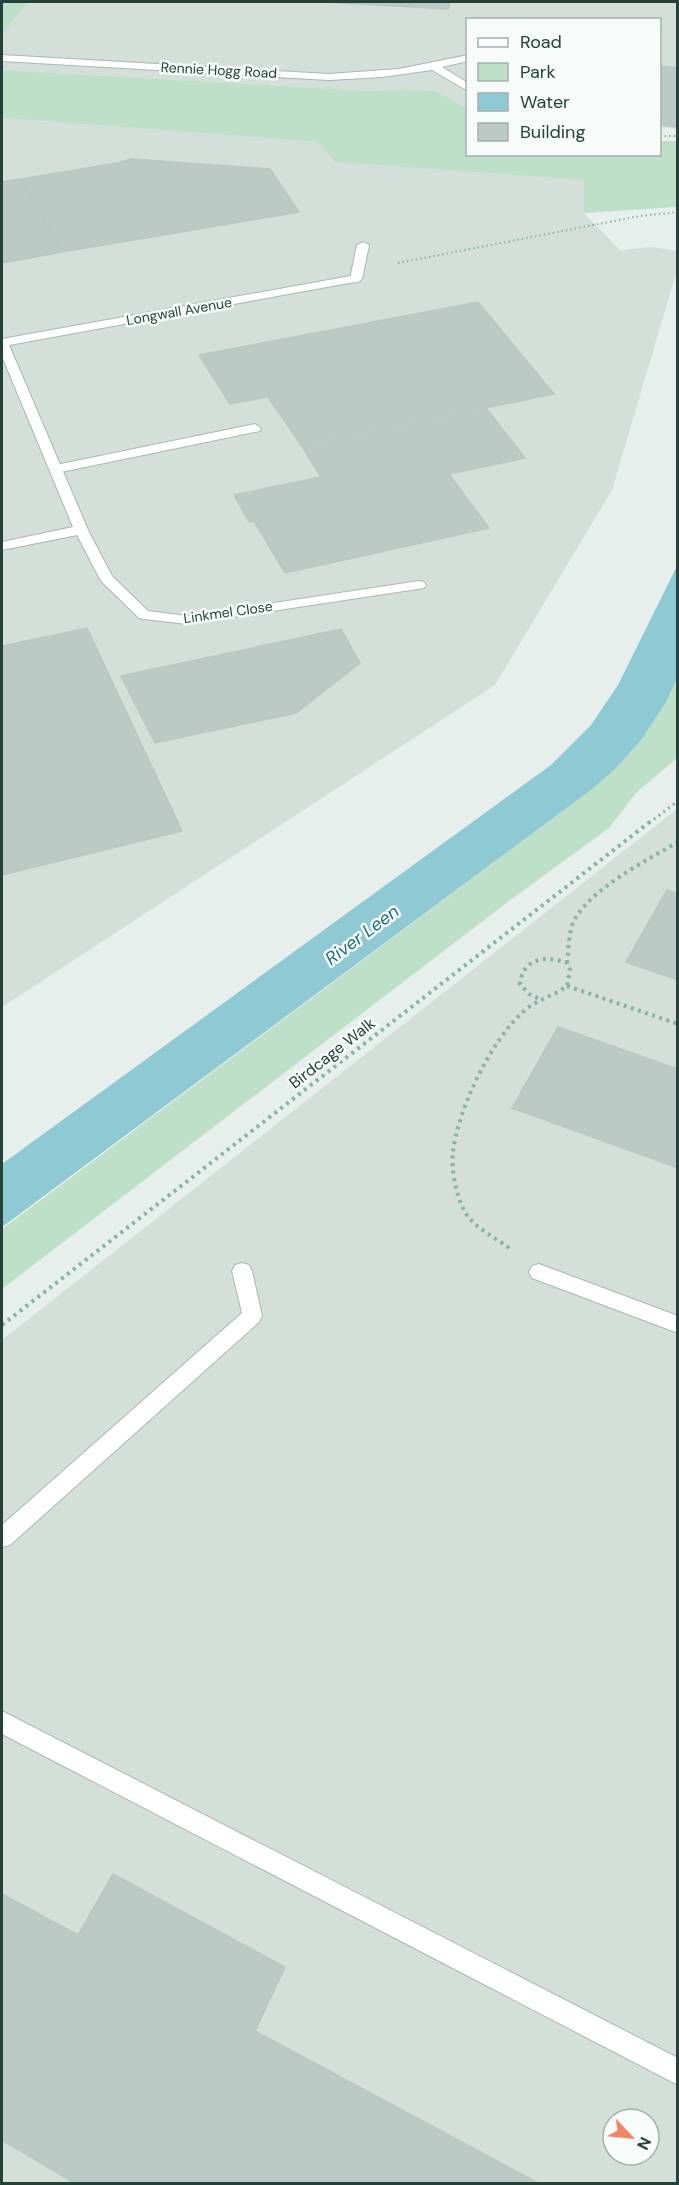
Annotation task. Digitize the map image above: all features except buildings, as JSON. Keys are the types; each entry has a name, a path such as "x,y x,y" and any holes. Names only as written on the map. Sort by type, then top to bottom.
{"street":[{"name":"Rennie Hogg Road","path":"2,57 328,77 373,76 435,67 466,59"},
{"path":"435,67 466,87"},
{"path":"356,279 363,245"},
{"name":"Longwall Avenue","path":"2,343 356,279"},
{"name":"Linkmel Close","path":"2,343 81,530 106,578 144,615 187,620 419,585"},
{"path":"56,469 255,428"},
{"path":"2,546 81,530"},
{"path":"2,1538 252,1316 242,1271"},
{"path":"539,1272 678,1325"},
{"path":"2,1722 678,2072"}],"path":[{"path":"661,136 678,136"},
{"path":"356,279 379,267 640,216 678,212"},
{"name":"Birdcage Walk","path":"2,1325 677,801"},
{"path":"539,1272 466,1214 458,1196 453,1154 456,1134 483,1069 513,1023 540,999 554,995 567,986 570,970 567,963 576,918 586,906 621,878 678,842"},
{"path":"540,999 529,994 520,984 522,971 530,962 545,956 567,963"},
{"path":"567,986 678,1024"}],"shaded area":[{"path":"2,2 677,2 677,129 661,127 661,18 466,18 466,108 436,91 402,89 372,91 2,70"},
{"path":"2,118 318,142 336,162 584,180 584,213 620,250 653,247 677,251 677,270 612,490 495,685 2,1007"},
{"path":"677,809 677,2183 2,2183 2,1340"}],"green space":[{"path":"2,2 27,2 2,35"},
{"path":"2,70 372,91 402,89 437,91 466,108 466,156 661,156 661,141 677,141 677,207 584,213 584,180 335,162 318,142 2,118"},
{"path":"677,678 677,758 636,793 609,828 509,901 2,1289 2,1229 591,790 640,739 660,710"}],"water":[{"name":"River Leen","path":"677,566 677,678 666,702 641,740 615,769 591,790 2,1227 2,1164 551,765 591,725 618,685"}]}
